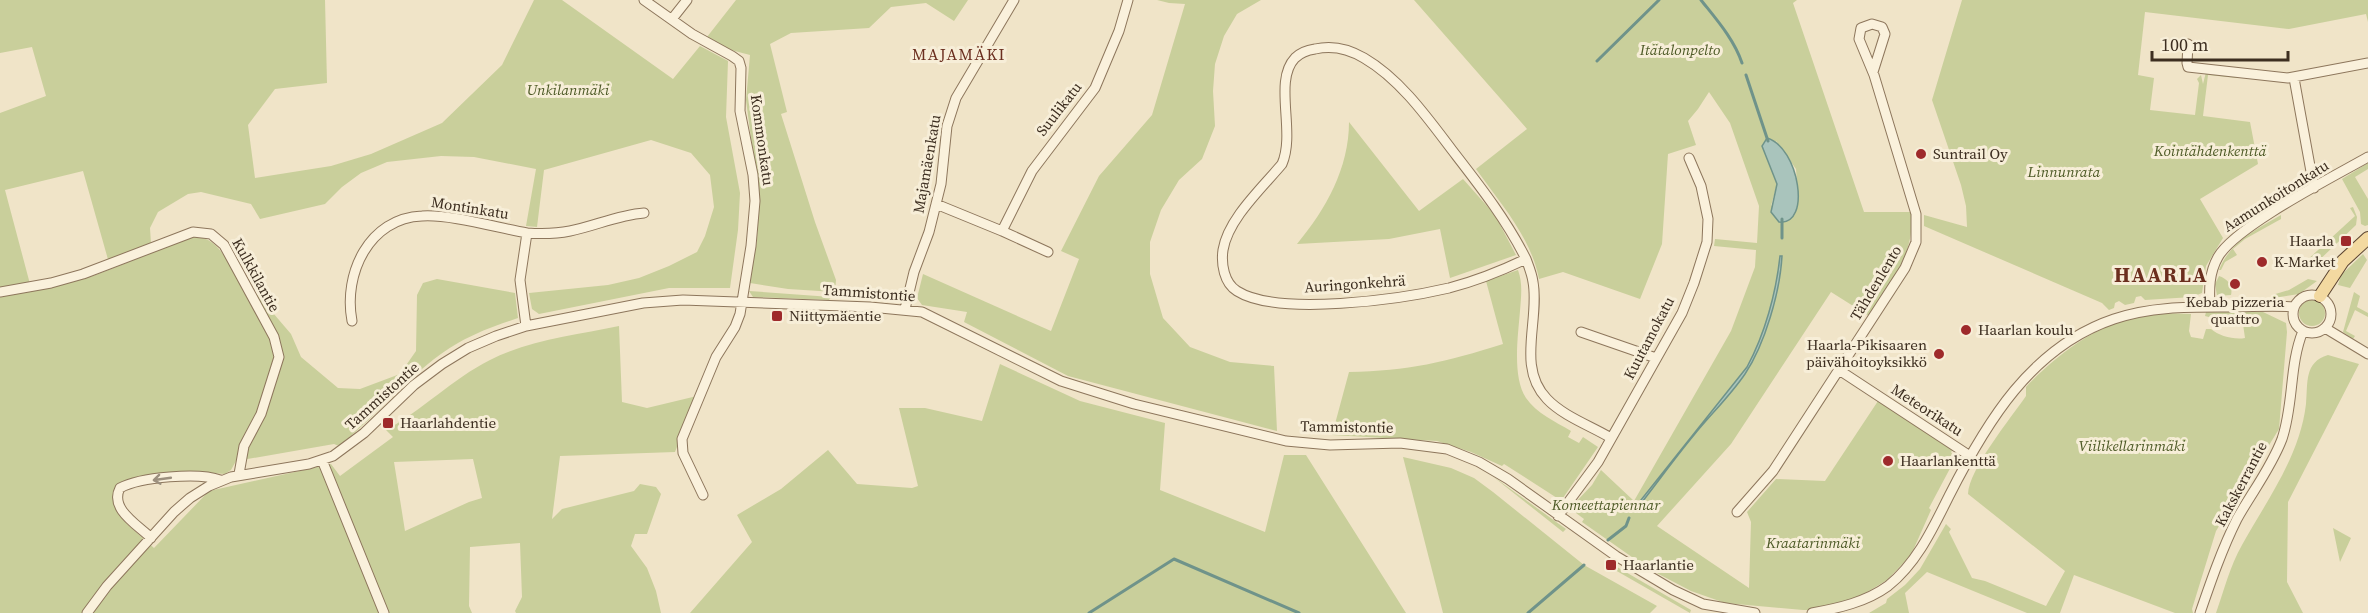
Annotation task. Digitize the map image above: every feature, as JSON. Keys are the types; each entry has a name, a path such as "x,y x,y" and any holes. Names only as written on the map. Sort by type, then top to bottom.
{"main road":[{"path":"2320,296 2343,261 2368,238"}],"street":[{"name":"Kommonkatu","path":"644,0 712,46 739,61 741,68 740,111 753,175 755,201 752,236 741,302"},
{"path":"672,19 687,0"},
{"name":"Majamäenkatu","path":"905,309 941,184 947,126 956,98 1014,0"},
{"name":"Suulikatu","path":"1002,231 1032,171 1095,88 1115,41 1128,0"},
{"name":"Tähdenlento","path":"1737,512 1773,471 1905,268 1916,242 1917,222 1914,204 1873,72 1859,39 1861,28 1872,24 1882,27 1885,34 1873,72"},
{"path":"2188,44 2188,67 2294,78 2368,63"},
{"name":"Auringonkehrä","path":"1526,260 1489,276 1451,287 1385,299 1337,304 1292,303 1255,298 1235,290 1224,274 1222,251 1230,229 1238,216 1282,164 1286,155 1288,133 1284,87 1293,59 1302,52 1338,47 1364,58 1386,75 1428,119 1502,215 1526,260 1533,281 1534,294 1532,368 1541,392 1548,401 1561,410 1611,438"},
{"path":"2294,78 2314,188"},
{"name":"Aamunkoitonkatu","path":"2210,307 2211,272 2218,257 2229,243 2314,188 2368,157"},
{"name":"Kuutamokatu","path":"1558,516 1593,470 1682,313 1694,283 1707,242 1708,219 1706,201 1689,158"},
{"path":"936,204 1048,252"},
{"path":"527,233 573,231 627,214 644,213"},
{"name":"Montinkatu","path":"352,321 351,296 358,260 373,238 396,222 415,216 432,216 527,233 520,280 526,326"},
{"name":"Kulkkilantie","path":"0,292 51,283 83,274 193,232 205,232 217,238 228,252 274,337 279,351 261,414 244,446 239,474"},
{"path":"2320,296 2329,303 2331,321 2316,333 2303,331 2295,323 2294,307 2302,297 2320,296"},
{"name":"Tammistontie","path":"87,613 107,586 174,512 190,498 220,480 239,474 322,460 351,444 406,393 442,364 484,341 526,326 664,300 905,309 933,316 1061,381 1134,404 1286,441 1330,445 1400,443 1447,449 1479,462 1508,479 1616,556 1702,609 1755,613"},
{"path":"703,495 683,453 682,439 716,357 735,327 741,302"},
{"path":"1812,613 1841,608 1870,597 1889,585 1918,553 1970,456 2016,386 2043,359 2069,341 2106,322 2140,312 2177,307 2294,307"},
{"path":"2325,328 2368,354"},
{"name":"Kakskerrantie","path":"2200,613 2214,571 2237,519 2273,459 2282,438 2294,363 2303,331"},
{"path":"1581,332 1656,358"},
{"name":"Meteorikatu","path":"1839,370 1970,456"},
{"path":"322,460 384,613"},
{"path":"151,538 119,507 117,495 120,488 132,483 185,476 208,476 220,480"}],"green space":[{"name":"Unkilanmäki","path":"0,0 325,0 327,83 275,89 248,125 255,178 331,166 371,154 442,123 502,65 534,0 562,0 673,79 700,46 728,61 726,117 740,193 738,230 730,288 669,288 539,314 532,309 529,293 608,285 639,278 697,252 705,236 714,207 710,175 691,153 651,140 544,170 537,227 526,226 536,169 474,157 441,156 387,162 361,173 325,204 260,219 251,204 201,192 188,194 158,212 150,228 151,244 109,263 83,171 5,190 30,284 0,289 0,113 46,96 32,47 0,53"},
{"path":"736,0 968,0 954,21 926,3 891,7 869,28 791,33 770,44 787,112 781,114 836,280 835,292 788,289 750,283 757,240 759,200 746,100 750,55 731,50 707,37"},
{"path":"1157,0 1261,0 1237,14 1224,36 1215,64 1213,91 1215,126 1202,159 1179,180 1161,210 1150,242 1150,274 1163,318 1190,347 1230,362 1274,366 1277,431 1068,376 964,322 967,312 922,305 917,298 923,274 1051,331 1079,259 1061,251 1099,176 1152,115 1185,4"},
{"path":"1414,0 1797,0 1793,3 1864,212 1911,212 1910,241 1900,267 1869,316 1831,292 1731,444 1657,526 1749,588 1751,522 1747,512 1776,479 1825,481 1878,401 1953,450 1951,452 1955,459 1929,508 1931,510 1911,555 1887,580 1854,600 1819,610 1725,603 1691,591 1649,569 1582,522 1584,519 1576,513 1573,505 1592,485 1601,470 1634,501 1731,331 1755,267 1756,250 1714,246 1715,239 1757,243 1759,206 1730,123 1709,92 1688,121 1696,145 1668,154 1662,244 1640,299 1563,272 1539,279 1522,235 1476,169 1527,129","holes":["1776,141 1796,169 1797,183 1771,206 1777,184"]},
{"name":"Linnunrata","path":"1962,0 2368,0 2368,22 2366,14 2289,29 2145,12 2138,75 2154,78 2150,110 2195,115 2199,83 2197,79 2201,75 2203,84 2206,72 2237,76 2237,78 2208,75 2203,116 2250,122 2258,164 2200,199 2223,238 2206,266 2202,293 2192,297 2145,300 2141,296 2136,297 2134,303 2125,305 2119,301 2115,303 2114,308 2109,310 2102,303 1924,226 1924,215 1967,227 1966,206 1961,185 1932,100"},
{"path":"1349,122 1419,211 1463,179 1495,215 1516,255 1450,278 1440,229 1389,239 1297,244 1308,231 1334,187 1345,156"},
{"path":"2368,163 2368,169 2355,177 2368,199 2368,225 2365,226 2361,224 2360,212 2342,179"},
{"path":"2353,207 2357,217 2356,225 2309,268 2305,262 2355,216 2350,208"},
{"path":"2281,215 2281,219 2245,239 2233,249 2237,255 2225,262 2219,270 2224,260 2237,244"},
{"path":"195,236 204,238 217,247 240,283 249,285 291,334 301,357 338,388 360,389 400,374 416,351 417,295 423,283 437,279 515,293 518,318 472,335 426,365 339,446 334,444 236,461 231,470 225,474 195,472 122,482 115,491 113,500 116,509 121,518 154,548 209,491 331,464 340,476 393,437 386,430 463,376 490,360 537,343 619,326 622,402 647,408 697,396 675,452 560,456 552,519 562,509 634,491 640,484 656,487 661,494 647,534 635,534 631,546 647,568 661,613 516,613 522,597 520,543 470,547 469,606 472,613 0,613 0,296 93,276","holes":["473,459 482,498 405,531 394,462"]},
{"path":"2363,254 2367,260 2350,288 2338,285 2341,275"},
{"path":"1518,270 1521,290 1517,368 1526,398 1547,417 1571,431 1568,437 1579,443 1583,437 1598,447 1563,498 1557,498 1504,464 1502,466 1471,452 1437,441 1332,435 1349,372 1390,370 1427,364 1503,344 1486,281"},
{"path":"2219,276 2229,283 2231,295 2217,296 2215,284"},
{"path":"2308,279 2317,281 2299,294 2273,298 2272,295 2289,290"},
{"path":"749,291 831,297 829,300 753,297"},
{"path":"2354,292 2360,296 2357,307 2368,313 2368,317 2355,310 2346,331 2355,336 2353,339 2343,332"},
{"path":"2312,300 2321,304 2325,313 2321,322 2312,326 2303,322 2299,313 2303,304"},
{"name":"Viilikellarinmäki","path":"2206,312 2263,312 2286,323 2287,332 2279,429 2216,531 2192,609 2193,613 2175,613 2074,575 2060,613 2027,613 1927,572 1905,593 1909,613 1869,613 1886,603 1887,599 1920,569 1946,524 1951,529 1949,532 1972,578 2046,606 2065,571 1968,494 1975,471 2026,396 2026,387 2066,351 2115,323 2132,317 2160,313 2191,314 2189,331 2191,337 2203,339 2206,329 2211,329 2227,337 2245,338 2243,324 2234,320 2205,316"},
{"path":"2328,355 2359,364 2288,502 2287,582 2303,613 2216,613 2238,553 2281,477 2297,442 2303,423 2311,368 2320,358"},
{"path":"1000,364 1080,401 1165,423 1160,490 1265,532 1284,455 1306,455 1406,613 690,613 752,542 737,515 781,489 828,450 857,484 912,488 918,486 899,408 925,408 982,421"},
{"path":"1403,457 1451,468 1474,478 1584,565 1657,606 1650,613 1443,613"},
{"path":"1491,475 1566,529 1563,532"},
{"path":"2333,528 2351,538 2340,562"},
{"path":"1617,567 1691,610 1690,613 1615,570"}],"water":[{"path":"1767,138 1778,144 1787,155 1794,170 1798,200 1796,212 1789,220 1779,222 1771,212 1777,184 1762,146"},
{"path":"1780,256 1782,256 1781,270 1775,301 1765,333 1752,362 1733,390 1635,511 1633,510 1747,367 1769,313"}],"waterway":[{"path":"1597,61 1659,0"},
{"path":"1701,0 1729,38 1742,63"},
{"path":"1746,75 1768,141"},
{"path":"1782,219 1782,238"},
{"path":"1608,540 1626,526 1629,518"},
{"path":"1089,613 1174,559 1299,613"},
{"path":"1528,613 1584,565"}],"place":[{"name":"Suntrail Oy","path":"1921,154"},
{"name":"Haarla","path":"2346,241"},
{"name":"K-Market","path":"2262,262"},
{"name":"Kebab pizzeria quattro","path":"2235,284"},
{"name":"Niittymäentie","path":"777,316"},
{"name":"Haarlan koulu","path":"1966,330"},
{"name":"Haarla-Pikisaaren päivähoitoyksikkö","path":"1939,354"},
{"name":"Haarlahdentie","path":"388,423"},
{"name":"Haarlankenttä","path":"1888,461"},
{"name":"Haarlantie","path":"1611,565"}],"district":[{"name":"MAJAMÄKI","path":"959,54"},
{"name":"HAARLA","path":"2161,275"}],"park label":[{"name":"Itätalonpelto","path":"1680,50"},
{"name":"Kointähdenkenttä","path":"2210,151"},
{"name":"Komeettapiennar","path":"1606,505"},
{"name":"Kraatarinmäki","path":"1813,543"}]}
